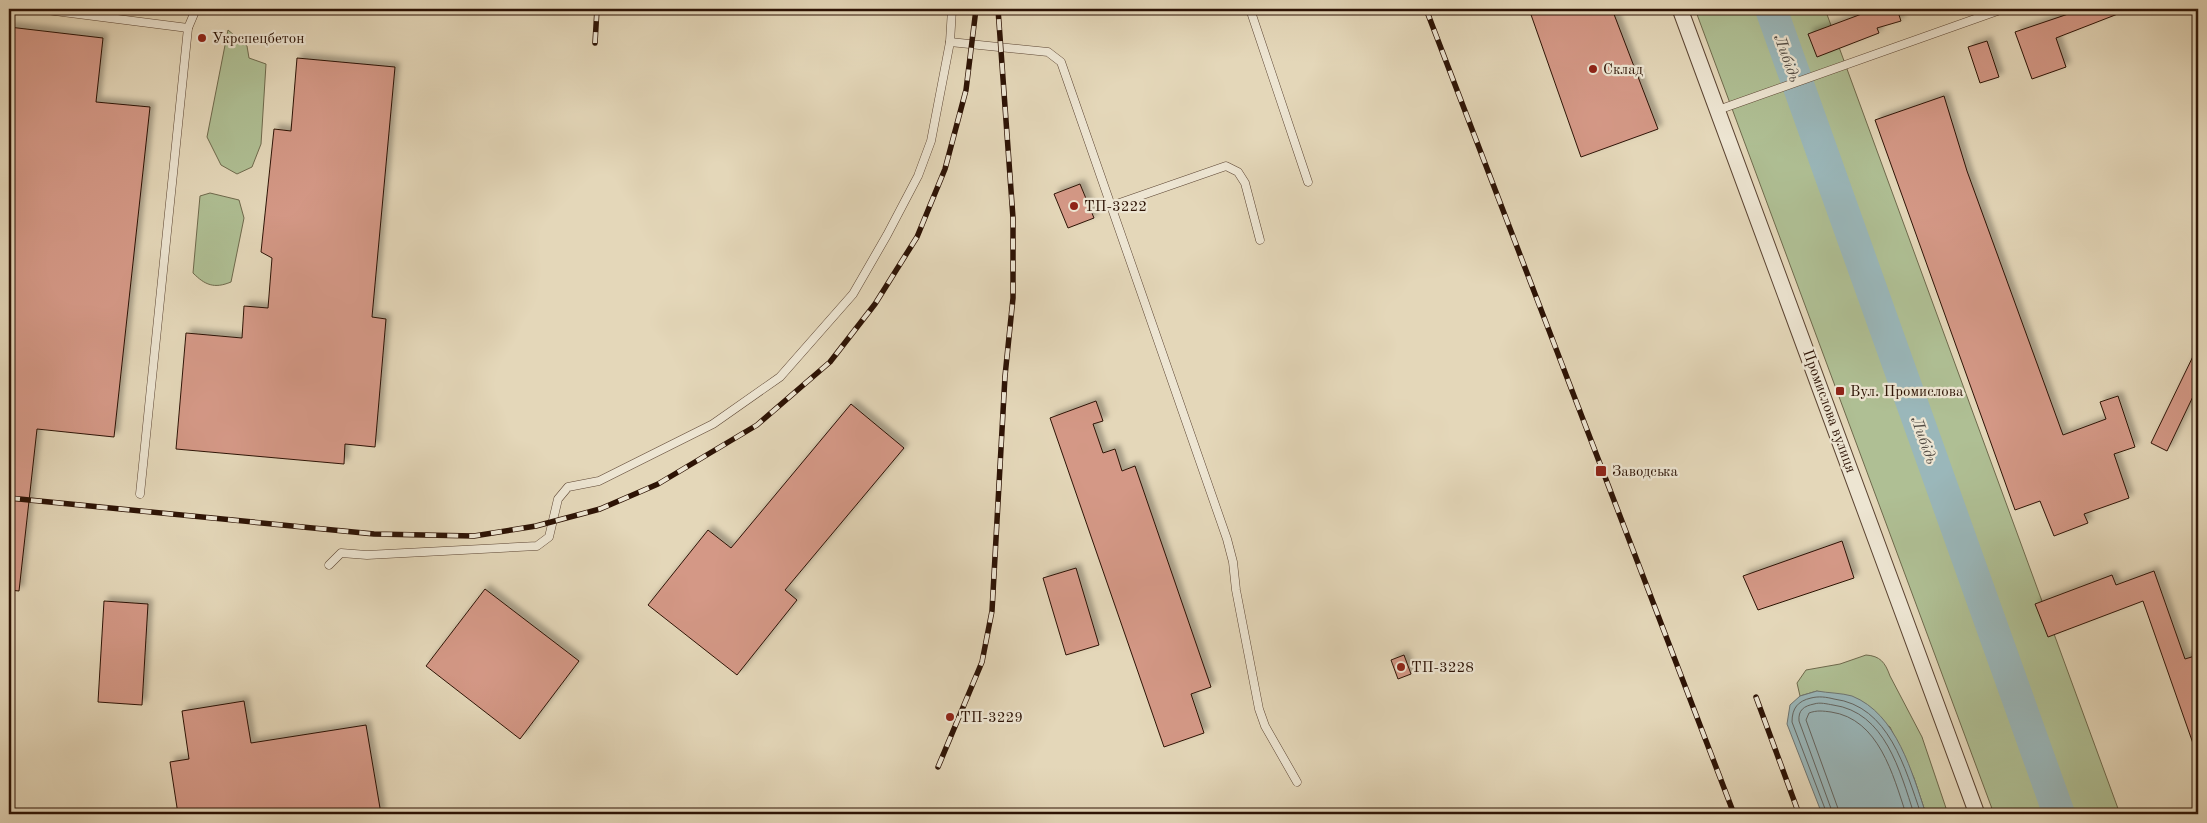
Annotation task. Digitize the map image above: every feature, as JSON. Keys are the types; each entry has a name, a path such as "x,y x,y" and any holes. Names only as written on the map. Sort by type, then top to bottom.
{"street":[{"name":"Промислова вулиця","path":"1680,9 1977,814"}],"lane":[{"path":"39,9 188,28"},
{"path":"140,494 188,28 196,9"},
{"path":"330,565 341,553 367,555 537,546 548,537 558,499 568,487 599,481 713,424 780,377 853,294 888,235 918,176 931,141 950,42 952,9"},
{"path":"1250,9 1308,182"},
{"path":"1718,110 2002,9"},
{"path":"950,42 1048,52 1061,62 1233,562 1236,590 1265,726 1297,782"},
{"path":"1111,206 1226,166 1238,172 1245,183 1260,240"}],"green space":[{"path":"1695,9 1825,9 2120,814 1994,814"},
{"path":"228,30 247,46 249,58 266,64 261,144 252,167 237,174 221,165 207,137"},
{"path":"210,193 239,200 244,218 231,282 220,285 210,285 193,273 200,196"},
{"path":"1866,655 1878,658 1886,667 1922,737 1948,814 1926,814 1914,778 1890,727 1817,691 1800,696 1797,683 1806,670 1840,664"}],"water":[{"path":"1817,691 1852,696 1868,705 1881,716 1901,746 1926,814 1822,814 1787,724 1790,705 1800,696"}],"building":[{"name":"Склад","path":"1529,9 1612,9 1658,129 1581,157"},
{"path":"1875,9 1897,9 1901,21 1877,28 1879,33 1817,57 1808,34"},
{"path":"2083,9 2128,10 2056,38 2066,67 2032,79 2015,32"},
{"path":"9,27 103,38 96,102 150,107 114,437 37,429 19,591 9,590"},
{"path":"1987,41 1999,77 1980,83 1968,47"},
{"path":"297,58 395,67 372,317 386,319 375,447 345,444 344,464 176,449 186,333 242,338 244,306 268,308 272,258 261,252 274,129 291,131"},
{"path":"1944,96 1967,171 2063,435 2106,419 2100,402 2118,396 2135,447 2114,454 2129,498 2084,514 2088,523 2054,536 2040,501 2015,510 1875,120"},
{"name":"ТП-3222","path":"1080,184 1094,218 1068,228 1054,194"},
{"path":"2198,346 2198,386 2167,451 2151,443"},
{"path":"1096,401 1103,421 1093,424 1103,453 1115,449 1122,471 1135,466 1211,687 1191,694 1204,733 1164,747 1050,418"},
{"path":"851,404 904,448 785,590 797,600 737,675 648,605 708,530 731,548"},
{"path":"1842,541 1854,578 1758,610 1743,576"},
{"path":"1076,568 1099,645 1066,655 1043,578"},
{"path":"2154,571 2185,659 2198,655 2198,752 2196,752 2143,601 2048,637 2035,604 2112,575 2116,585"},
{"path":"485,589 579,661 520,739 426,666"},
{"path":"104,601 148,604 142,705 98,702"},
{"name":"ТП-3228","path":"1404,655 1411,674 1398,679 1391,660"},
{"path":"244,701 251,743 366,725 381,814 178,814 170,762 189,759 182,711"}],"waterway":[{"name":"Либідь","path":"1771,9 2059,814"}],"railway":[{"path":"595,43 597,9"},
{"path":"9,498 374,534 474,536 536,526 600,509 658,484 757,425 830,362 875,304 917,237 945,169 966,90 976,9"},
{"path":"938,767 982,662 992,611 1005,376 1013,298 1013,218 998,9"},
{"path":"1426,9 1734,814"},
{"path":"1756,697 1799,814"}],"place":[{"name":"Укрспецбетон","path":"202,38"},
{"name":"Склад","path":"1593,69"},
{"name":"ТП-3222","path":"1074,206"},
{"name":"Вул. Промислова","path":"1840,391"},
{"name":"Заводська","path":"1601,471"},
{"name":"ТП-3228","path":"1401,667"},
{"name":"ТП-3229","path":"950,717"}]}
